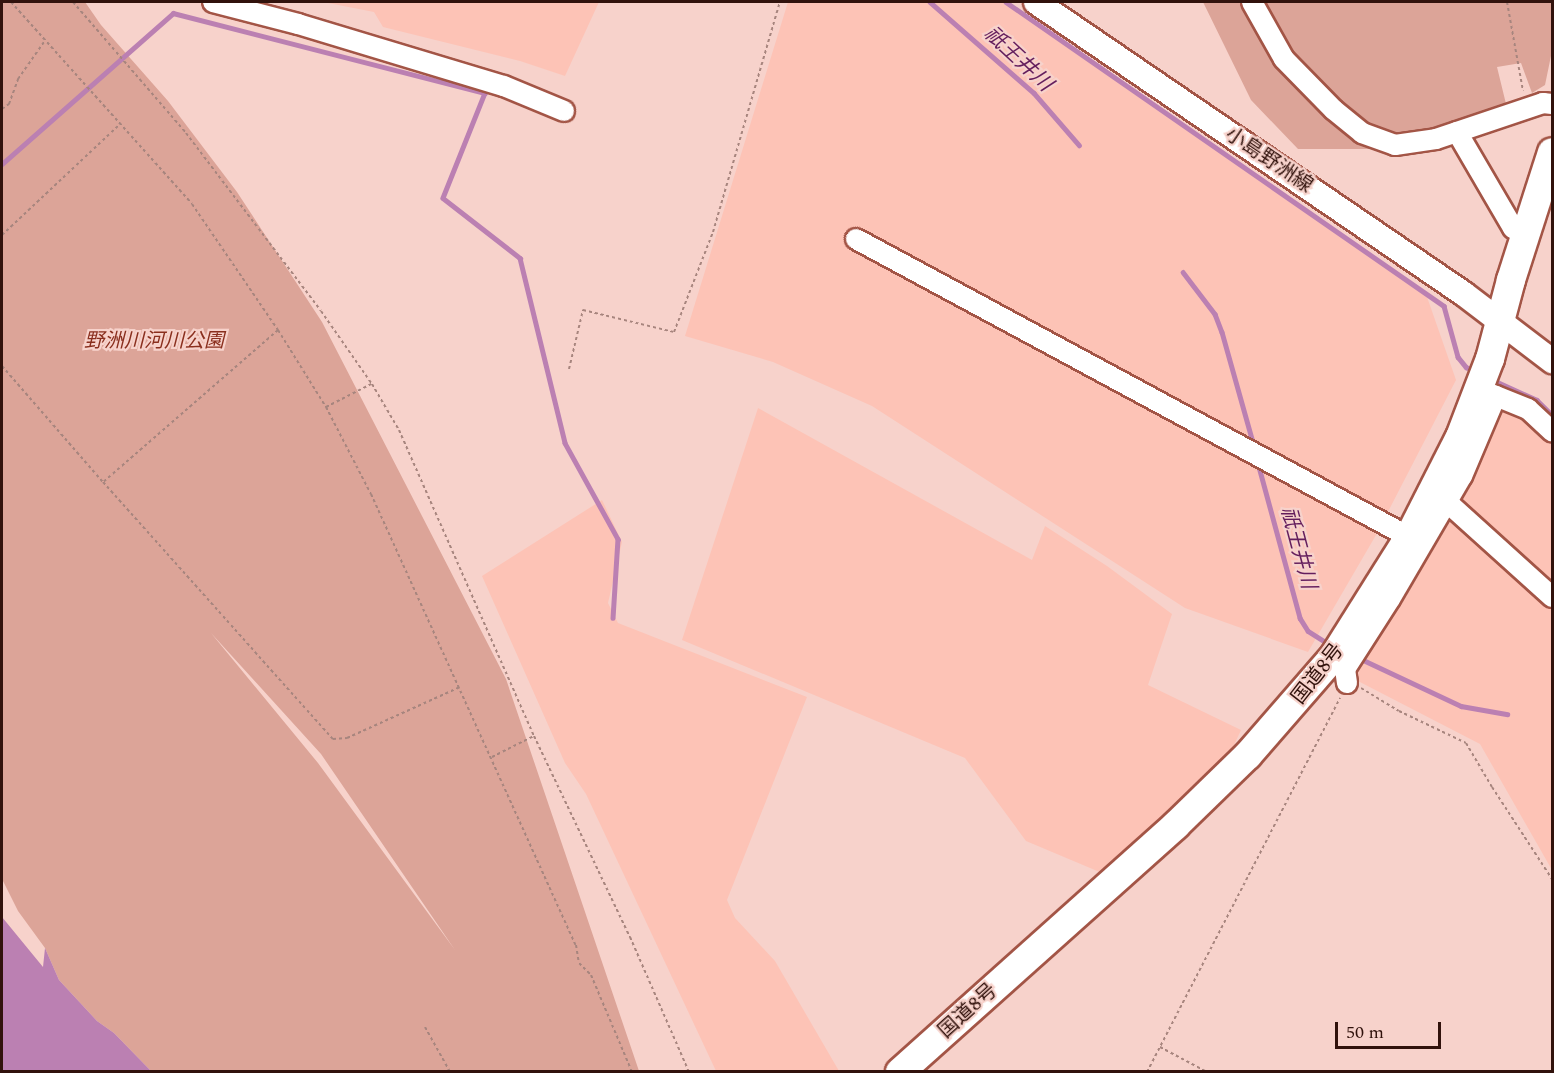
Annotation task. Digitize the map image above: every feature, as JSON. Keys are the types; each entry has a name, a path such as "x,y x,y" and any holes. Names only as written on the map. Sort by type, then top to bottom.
{"highway":[{"name":"国道8号","path":"900,1071 1176,825 1248,755 1334,656 1409,537 1441,496 1487,393 1500,322 1552,152"}],"main road":[{"name":"小島野洲線","path":"1035,2 1549,354"}],"street":[{"path":"213,2 298,24 504,86 564,111"},
{"path":"1252,2 1284,59 1334,110 1362,133 1395,145 1436,139 1542,103 1552,104"},
{"path":"1457,132 1513,228 1526,235"},
{"path":"856,239 1409,537"},
{"path":"1487,393 1528,409 1552,431"},
{"path":"1347,683 1346,669 1390,599 1441,496 1552,597"}],"path":[{"path":"11,2 192,204 278,330 326,407 371,494 460,687 576,945 579,963 591,975 632,1071"},
{"path":"73,2 186,133 321,311 372,384 399,430 534,736 630,937 689,1071"},
{"path":"569,369 583,310 674,332 713,232 780,2"},
{"path":"1507,2 1526,109"},
{"path":"2,109 9,104 18,79 45,41"},
{"path":"2,235 120,123"},
{"path":"103,482 278,330"},
{"path":"2,366 333,739 347,738 460,687"},
{"path":"326,407 372,384"},
{"path":"1147,1071 1347,683 1353,683 1399,711 1466,743 1552,879"},
{"path":"492,757 534,736"},
{"path":"426,1027 450,1071"},
{"path":"1160,1047 1207,1071"}],"shaded area":[{"path":"323,2 599,2 565,76 520,61 383,27 374,12"},
{"path":"788,2 1004,2 1426,294 1456,380 1376,535 1308,652 1185,608 872,406 773,362 685,336"},
{"path":"1495,402 1530,419 1552,439 1552,870 1480,744 1356,680 1351,669"},
{"path":"758,408 1032,560 1045,526 1107,566 1172,614 1148,685 1241,730 1229,756 1102,873 1026,841 965,758 682,640"},
{"path":"602,500 622,542 608,603 618,623 807,697 727,900 735,918 775,961 839,1071 716,1071 586,794 565,763 482,576"},
{"path":"2,917 43,967 45,948 59,980 97,1021 114,1033 151,1071 2,1071"}],"green space":[{"name":"野洲川河川公園","path":"2,2 85,2 101,25 168,101 237,192 322,322 506,679 639,1071 151,1071 114,1033 97,1021 59,980 45,948 18,911 2,879","holes":["211,633 321,754 455,950 318,763"]},
{"path":"1203,2 1552,2 1552,51 1545,85 1532,93 1521,63 1497,67 1507,108 1388,149 1298,149 1251,100"}],"waterway":[{"name":"祇王井川","path":"930,2 1034,93 1079,145"},
{"path":"1006,2 1444,306 1458,357 1466,367 1475,371"},
{"path":"2,164 173,13 485,93 443,198 520,258 565,443 618,539 613,618"},
{"name":"祇王井川","path":"1183,272 1215,314 1254,446"},
{"path":"1493,380 1537,400 1552,415"},
{"name":"祇王井川","path":"1258,463 1300,618 1308,631 1330,645"},
{"name":"祇王井川","path":"1359,658 1461,706 1507,714"}]}
